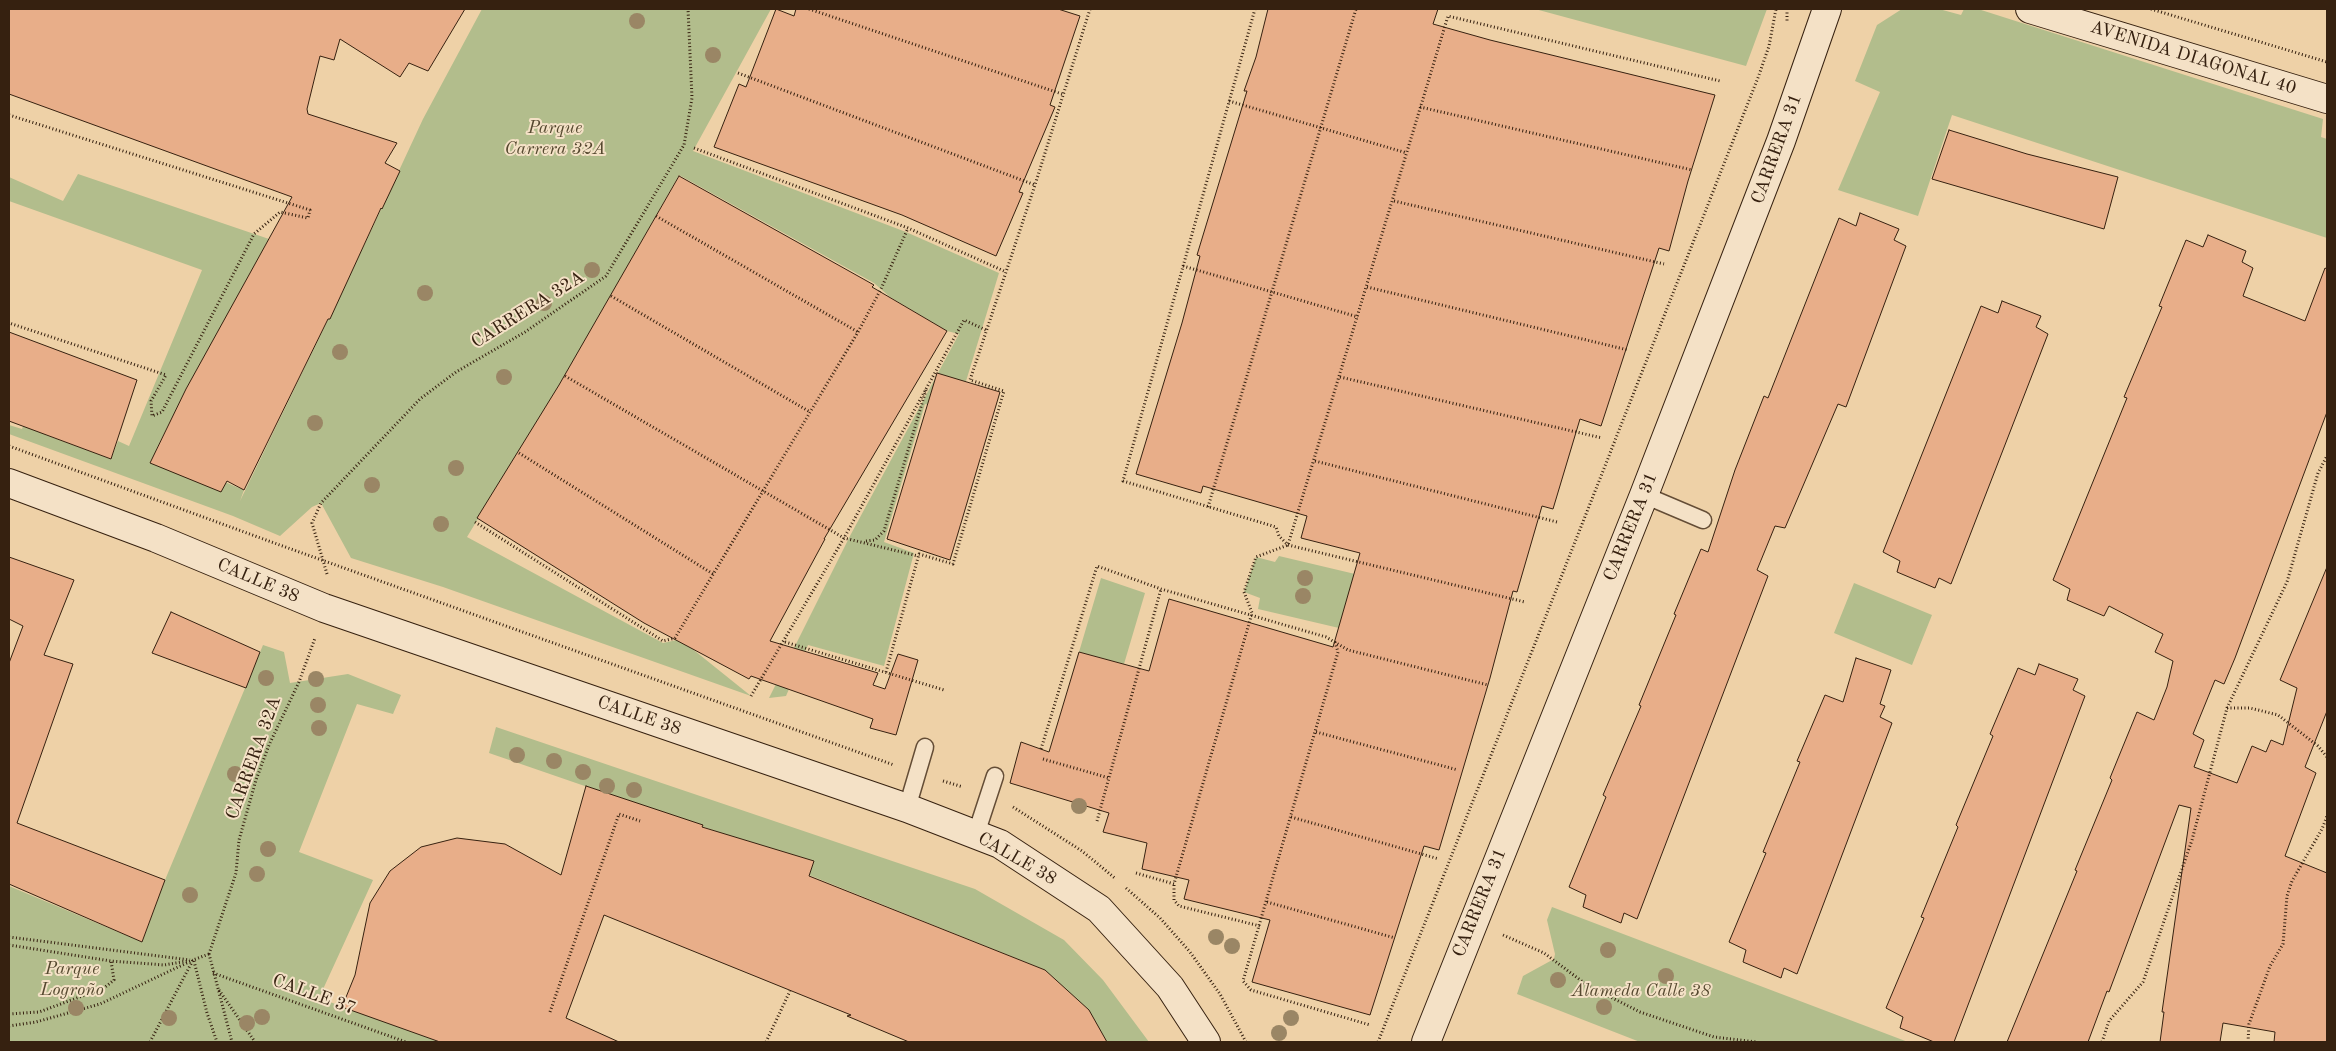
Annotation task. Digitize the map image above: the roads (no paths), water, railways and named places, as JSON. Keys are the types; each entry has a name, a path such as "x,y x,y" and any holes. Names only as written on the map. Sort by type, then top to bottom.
{"street":[{"name":"CARRERA 31","path":"1426,1042 1644,495 1781,141 1828,9"},
{"name":"AVENIDA DIAGONAL 40","path":"2030,9 2327,99"},
{"name":"CALLE 38","path":"9,483 156,538 324,608 907,808 1000,844 1099,909 1170,988 1206,1042"}],"lane":[{"path":"1644,495 1703,520"},
{"path":"907,808 926,746"},
{"path":"976,834 995,776"}],"park label":[{"name":"Parque Carrera 32A","path":"555,138"},
{"name":"Parque Logroño","path":"72,980"},
{"name":"Alameda Calle 38","path":"1641,991"}]}
